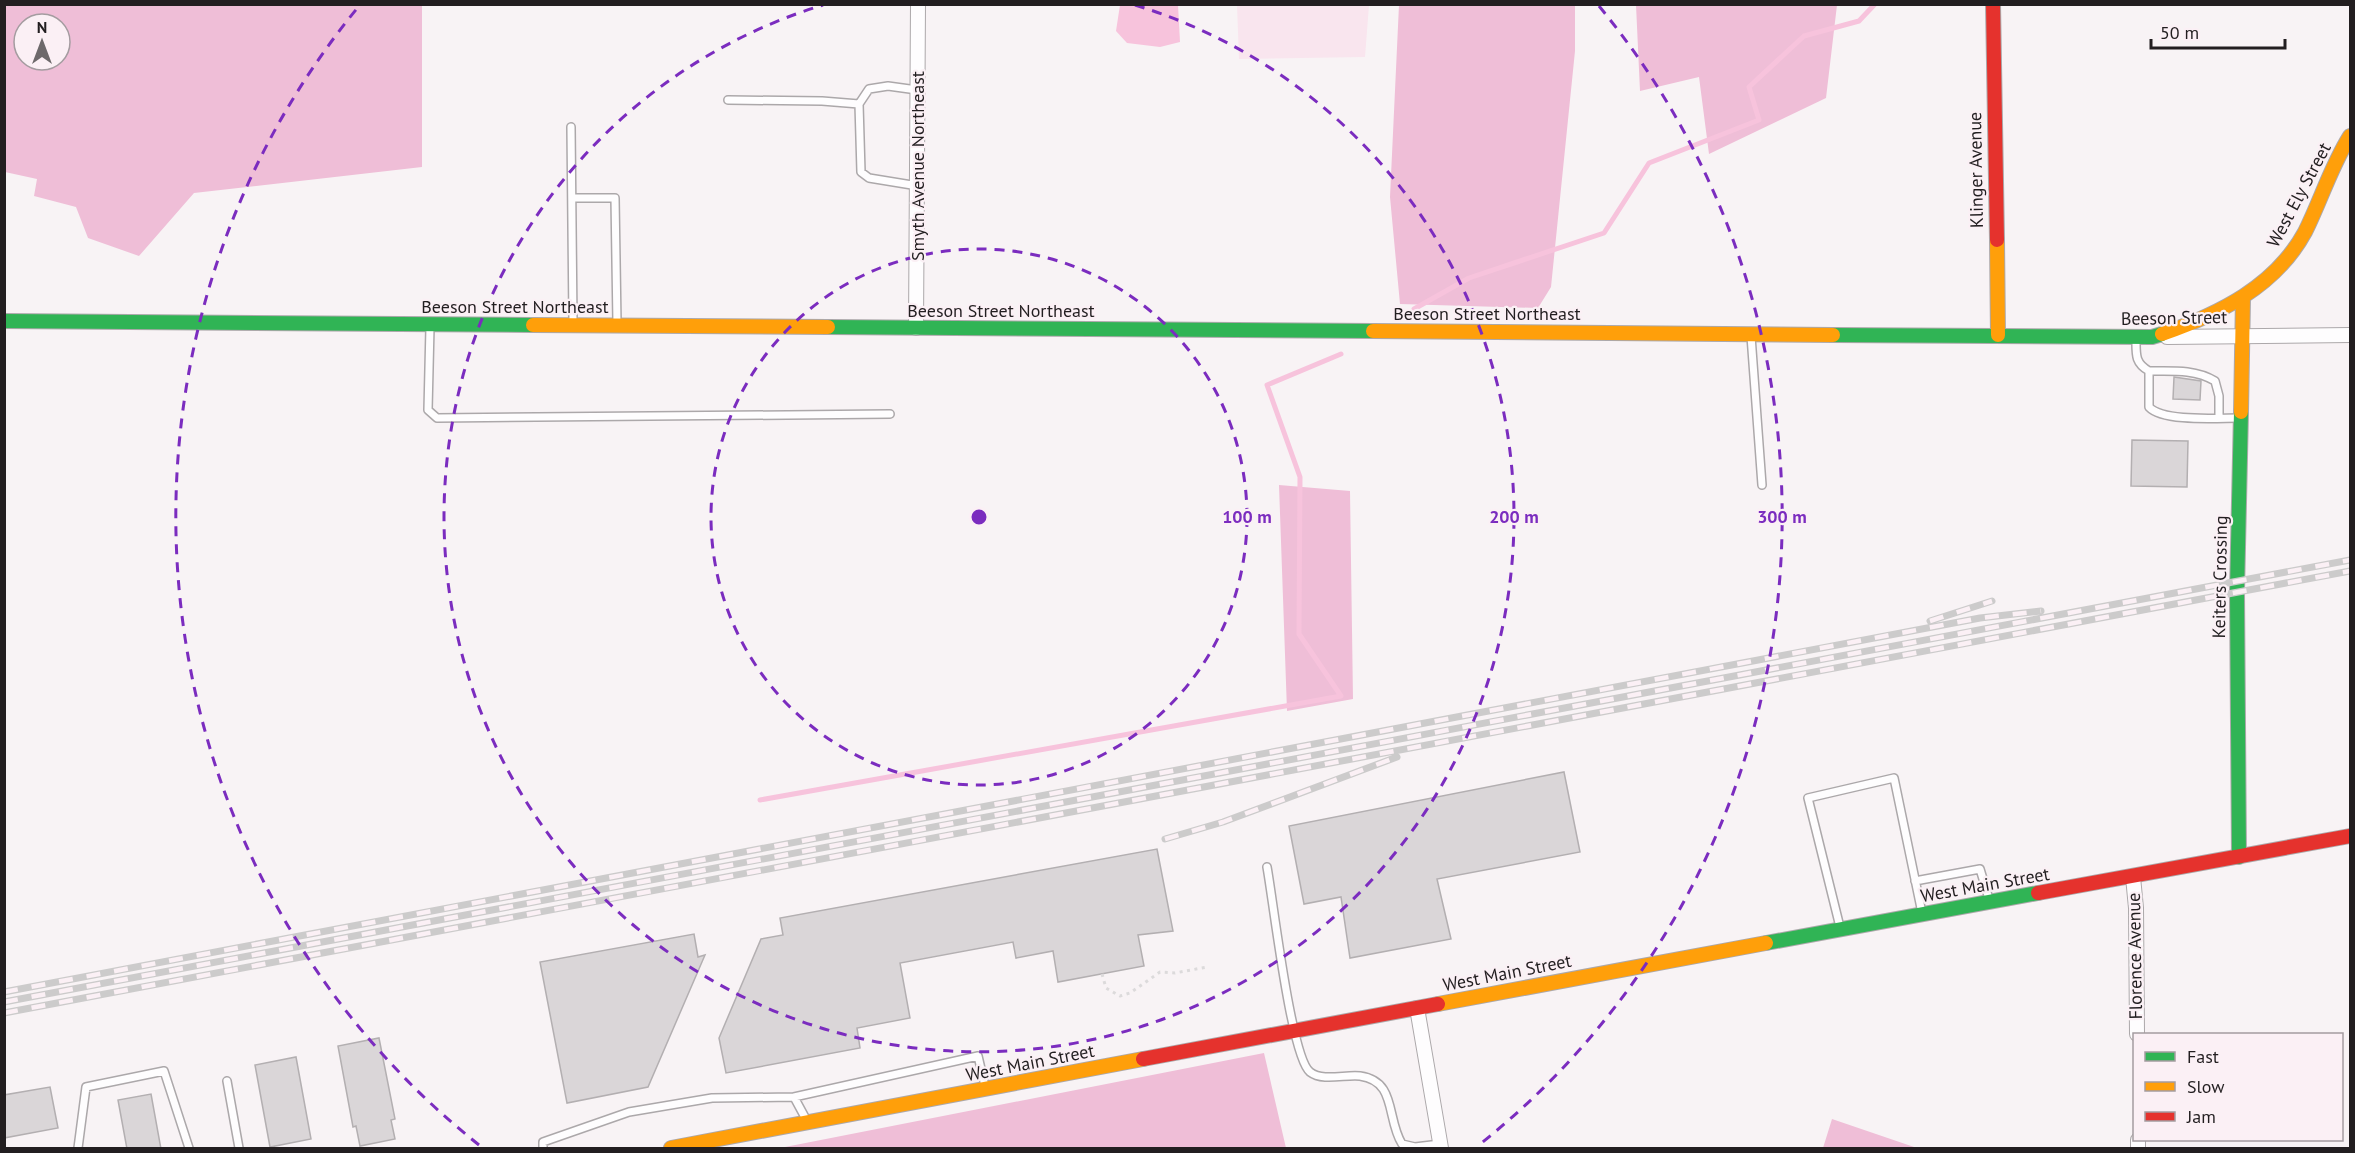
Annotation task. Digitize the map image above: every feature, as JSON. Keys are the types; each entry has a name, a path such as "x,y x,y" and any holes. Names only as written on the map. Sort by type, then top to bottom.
{"street":[{"name":"Smyth Avenue Northeast","path":"916,328 918,4"},
{"name":"Klinger Avenue","path":"1993,4 1998,335"},
{"name":"West Ely Street","path":"2152,337 2204,319 2243,298 2275,273 2291,254 2350,136"},
{"name":"Keiters Crossing","path":"2240,857 2237,592 2243,298"},
{"name":"Beeson Street Northeast","path":"4,321 1998,335"},
{"name":"Beeson Street","path":"1998,335 2136,337 2350,335"},
{"name":"West Main Street","path":"671,1149 1417,1008 2350,836"},
{"name":"Florence Avenue","path":"2133,877 2136,908 2137,1033"},
{"path":"1417,1008 1440,1147"}],"lane":[{"path":"918,91 888,86 869,89 859,104 861,172 869,178 918,186"},
{"path":"728,100 822,101 859,104"},
{"path":"572,127 573,325"},
{"path":"572,198 615,198 617,326"},
{"path":"430,324 428,410 437,418 890,414"},
{"path":"1751,334 1762,485"},
{"path":"2136,337 2136,359 2139,365 2149,371 2180,371 2205,375 2215,381 2219,396 2219,418"},
{"path":"2149,371 2149,407 2154,412 2168,416 2241,419"},
{"path":"1841,929 1808,798 1894,778 1922,915"},
{"path":"1268,867 1294,1031 1303,1062 1310,1072 1319,1076 1360,1076 1379,1081 1387,1092 1395,1132 1402,1144 1415,1147 1440,1147"},
{"path":"1915,881 1980,869 1990,902"},
{"path":"543,1149 543,1142 629,1112 712,1098 794,1097 978,1056 986,1089"},
{"path":"78,1149 86,1087 164,1071 189,1149"},
{"path":"227,1081 239,1149"},
{"path":"794,1097 807,1122"}],"path":[{"path":"1102,974 1108,991 1120,996 1130,993 1160,972 1175,973 1208,967"}],"shaded area":[{"path":"5,4 422,5 422,167 194,193 139,256 88,238 76,207 34,196 37,179 5,172"},
{"path":"1120,5 1178,5 1180,42 1160,47 1127,43 1116,31"},
{"path":"1237,5 1369,5 1365,57 1239,59"},
{"path":"1399,5 1575,5 1575,51 1551,287 1538,308 1400,304 1390,197"},
{"path":"1636,5 1837,5 1826,98 1709,154 1699,77 1640,91"},
{"path":"1279,485 1350,491 1353,699 1287,711"},
{"path":"1264,1053 1286,1148 780,1148"},
{"path":"1832,1119 1917,1148 1823,1148"}],"building":[{"path":"2174,377 2201,381 2200,400 2173,399"},
{"path":"2132,440 2188,441 2187,487 2131,486"},
{"path":"1564,772 1580,852 1437,879 1451,939 1350,958 1341,897 1304,904 1289,826"},
{"path":"1157,849 1173,931 1138,935 1144,966 1058,982 1053,951 1016,958 1013,942 900,963 910,1018 857,1028 860,1048 726,1073 719,1038 761,939 783,935 780,918"},
{"path":"694,934 698,957 705,955 648,1087 567,1103 540,962"},
{"path":"379,1038 395,1119 391,1120 395,1139 360,1146 356,1126 353,1127 338,1046"},
{"path":"296,1057 311,1139 270,1147 255,1065"},
{"path":"50,1087 58,1128 4,1138 4,1095"},
{"path":"151,1094 161,1149 127,1149 118,1100"}],"waterway":[{"path":"1414,309 1469,278 1604,233 1649,163 1759,120 1749,87 1804,36 1859,21 1875,4"},
{"path":"760,800 1341,696 1299,634 1300,477 1267,385 1341,354"}],"railway":[{"path":"4,1002 2350,560"},
{"path":"4,1013 2350,571"},
{"path":"1930,621 1992,601"},
{"path":"4,992 1980,618 2041,611"},
{"path":"1165,839 1223,822 1397,757"}],"traffic: fast":[{"path":"4,321 533,325"},
{"path":"828,327 1373,331"},
{"path":"1833,335 2152,337 2162,334"},
{"path":"2239,857 2237,592 2241,412"},
{"path":"1766,943 2038,893"}],"traffic: slow":[{"path":"2162,334 2204,317 2244,296 2278,268 2293,251 2305,232 2337,159 2350,136"},
{"path":"1997,240 1998,335"},
{"path":"2241,412 2243,298"},
{"path":"533,325 828,327"},
{"path":"1373,331 1833,335"},
{"path":"1438,1004 1766,943"},
{"path":"671,1148 1143,1059"}],"traffic: jam":[{"path":"1993,4 1997,240"},
{"path":"2038,893 2350,836"},
{"path":"1143,1059 1438,1004"}]}
